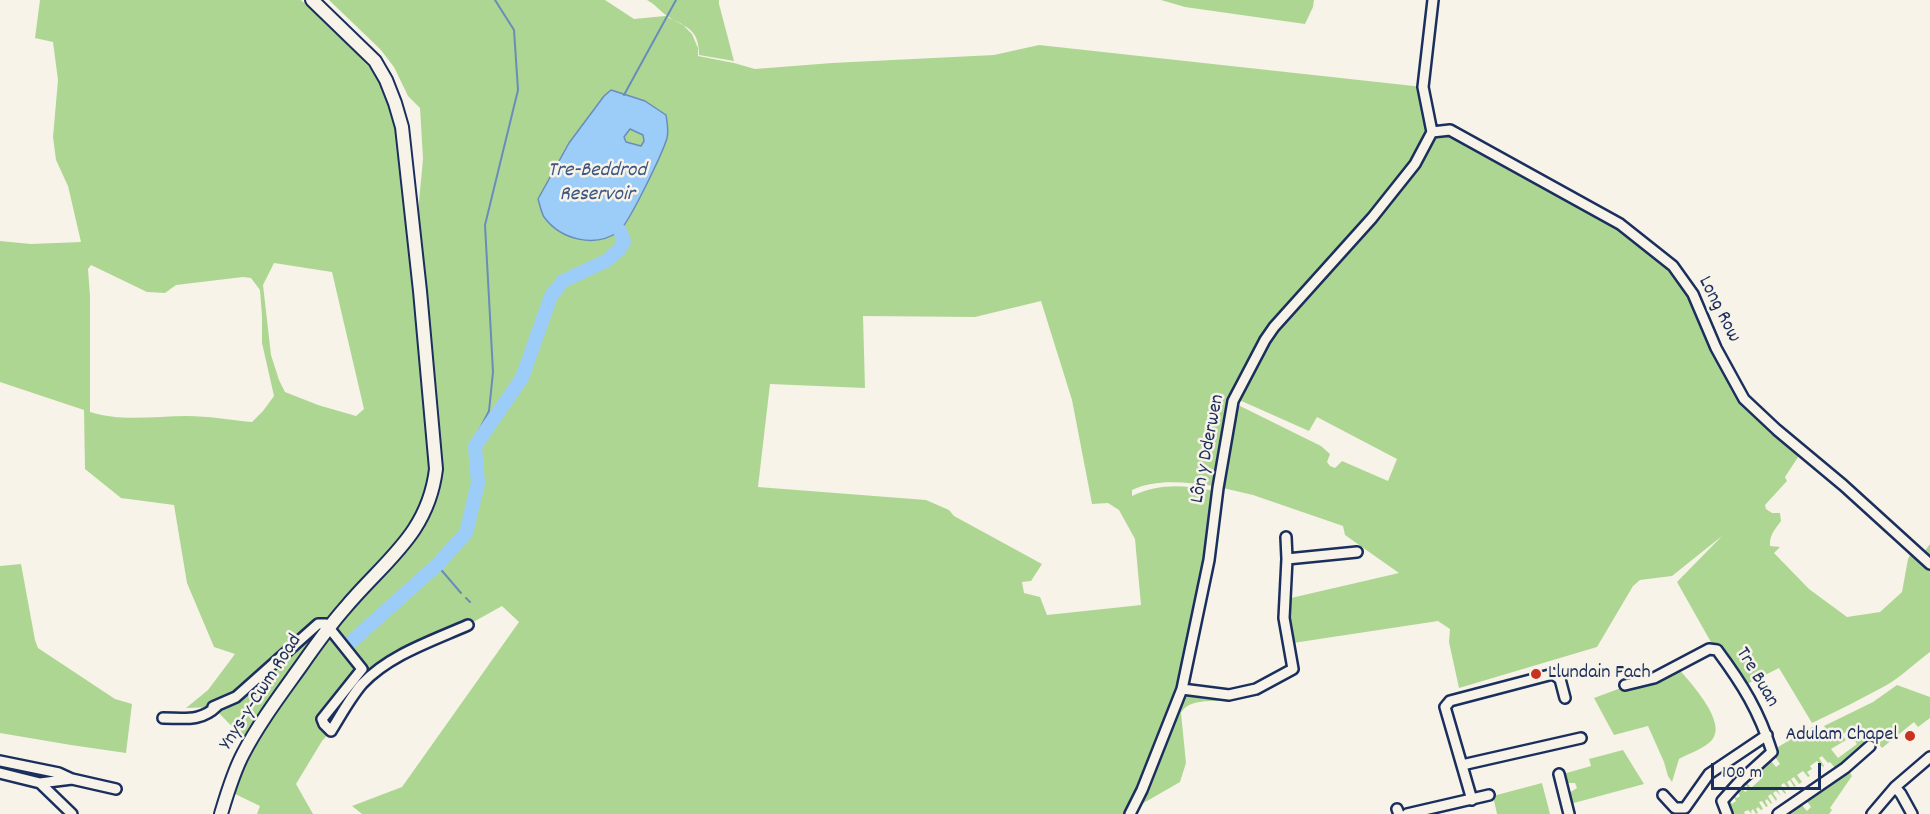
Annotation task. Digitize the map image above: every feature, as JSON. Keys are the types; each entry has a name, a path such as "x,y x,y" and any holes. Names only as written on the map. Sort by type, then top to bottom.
{"main road":[{"name":"Ynys-y-Cwm Road","path":"221,814 232,778 243,754 280,695 328,628 404,544 420,522 433,489 436,469 402,127 386,80 375,61 312,0"}],"street":[{"path":"1432,132 1423,87 1433,0"},
{"name":"Long Row","path":"1432,132 1450,130 1620,224 1674,266 1694,294 1716,348 1744,399 1777,430 1844,485 1930,564"},
{"name":"Lôn y Dderwen","path":"1130,814 1142,790 1182,689 1209,560 1218,488 1236,394 1274,327 1372,218 1416,164 1432,132"},
{"path":"1182,689 1229,695 1256,689 1293,669 1284,618 1286,537"},
{"path":"1287,559 1357,552"},
{"path":"163,718 199,718 211,712 216,706 236,697 318,624 326,624 362,669 322,719 331,731 352,696 376,671 413,650 468,625"},
{"name":"Tre Buan","path":"1625,685 1654,678 1709,649 1717,650 1744,686 1767,735 1772,752 1722,801 1727,814"},
{"path":"1472,800 1445,707 1450,700 1553,674 1560,679 1565,698"},
{"path":"1662,795 1675,808 1685,808 1709,774 1767,735"},
{"path":"1462,765 1581,738"},
{"path":"1778,814 1845,768 1870,746"},
{"path":"1872,814 1895,787 1930,757"},
{"path":"0,761 59,773 72,779 116,789"},
{"path":"0,773 40,783 72,779"},
{"path":"1559,774 1569,814"},
{"path":"40,783 72,814"},
{"path":"1895,787 1912,814"},
{"path":"1407,814 1490,795"}],"green space":[{"path":"40,0 301,0 367,65 386,80 395,103 436,469 422,519 434,504 438,490 417,223 423,159 420,108 408,96 394,67 380,49 329,0 605,0 634,19 665,16 682,24 692,34 698,48 698,56 755,69 994,55 1039,45 1423,87 1427,133 1413,157 1316,276 1268,325 1232,394 1215,486 1162,483 1132,490 1132,496 1161,487 1180,486 1210,490 1214,494 1179,687 1164,718 1139,788 1124,814 362,814 352,806 402,787 519,622 502,606 468,625 413,650 370,676 322,741 296,784 313,814 257,814 260,806 233,793 254,749 213,707 186,708 208,690 235,654 214,647 187,583 174,505 121,498 85,469 84,410 0,382 0,241 31,244 81,242 68,186 56,160 53,137 58,80 53,42 35,38","holes":["274,263 332,272 364,409 356,416 285,392 271,355 263,285","91,265 147,292 165,293 176,285 251,278 260,290 262,343 274,396 263,411 252,422 195,416 126,418 90,412 88,269","1041,301 1072,400 1092,504 1108,503 1119,510 1135,539 1141,605 1047,615 1040,597 1024,593 1022,582 1031,581 1042,564 954,516 949,510 926,500 758,487 770,384 865,388 863,316 975,317"]},
{"path":"647,0 719,0 734,61 699,55 697,39 690,29 667,16"},
{"path":"1161,0 1314,0 1305,24 1185,7"},
{"path":"1450,133 1583,203 1673,266 1744,399 1802,451 1785,477 1787,481 1765,505 1766,509 1772,513 1780,513 1781,521 1770,539 1770,546 1780,547 1774,553 1809,589 1847,617 1880,612 1902,592 1911,553 1918,560 1930,544 1930,652 1885,686 1812,723 1779,668 1747,684 1719,646 1712,644 1677,582 1722,536 1672,576 1640,580 1633,586 1597,647 1459,688 1449,642 1450,629 1438,621 1293,643 1289,622 1291,598 1399,573 1345,535 1343,526 1253,495 1223,488 1238,405 1321,446 1330,454 1327,462 1335,468 1342,461 1388,481 1397,459 1317,417 1309,431 1237,399 1277,328 1420,166 1438,135"},
{"path":"21,564 38,648 115,699 132,704 126,753 0,733 0,566"},
{"path":"1677,667 1705,702 1715,723 1716,732 1709,743 1679,759 1672,782 1648,726 1614,735 1594,698"},
{"path":"1897,685 1930,697 1930,718 1918,727 1914,722 1882,748 1872,736 1873,738 1835,768 1822,756 1819,758 1823,767 1817,761 1810,766 1812,769 1807,772 1810,776 1808,777 1803,771 1797,775 1802,782 1799,784 1794,777 1791,779 1796,786 1794,787 1790,780 1787,782 1791,789 1789,790 1784,783 1781,785 1786,793 1779,787 1777,789 1781,796 1776,791 1773,793 1776,801 1771,794 1768,796 1772,803 1767,799 1765,801 1768,806 1766,807 1762,801 1759,802 1763,809 1758,807 1756,809 1758,813 1756,814 1753,809 1752,814 1748,810 1744,812 1745,814 1730,814 1725,802 1729,798 1732,804 1736,801 1733,795 1737,798 1740,796 1737,791 1741,787 1745,792 1749,789 1746,782 1751,788 1762,778 1758,772 1771,761 1776,767 1780,764 1773,754 1775,749 1795,735 1815,726 1823,737 1829,733 1824,726 1873,702","holes":["1846,732 1850,737 1852,736 1857,744 1838,758 1831,749 1846,740 1842,735"]},
{"path":"1189,695 1222,697 1233,701 1197,702 1185,708 1181,713 1186,763 1180,782 1140,805 1181,699"},
{"path":"1623,750 1644,784 1570,804 1569,793 1577,788 1575,783 1566,783 1563,774 1591,766 1589,759"},
{"path":"1848,770 1852,776 1830,808 1832,810 1829,814 1785,814 1800,803 1807,811 1811,807 1805,799"},
{"path":"1542,783 1550,814 1497,814 1493,796"}],"water":[{"name":"Tre-Beddrod Reservoir","path":"611,90 645,101 666,115 668,135 645,188 623,227 609,237 599,240 579,239 551,225 543,215 538,199 569,143","holes":["630,129 643,135 644,141 641,146 626,142 624,137"]}],"waterway":[{"path":"474,440 489,411 493,372 485,225 518,90 514,30 495,0"},
{"path":"624,95 676,0"},
{"path":"352,641 437,565 466,533 478,483 475,446 522,378 551,296 563,281 606,261 619,250 624,241 620,231"},
{"path":"437,565 461,593"},
{"path":"466,598 470,602"}],"place":[{"name":"Llundain Fach","path":"1536,674"},
{"name":"Adulam Chapel","path":"1910,736"}]}
